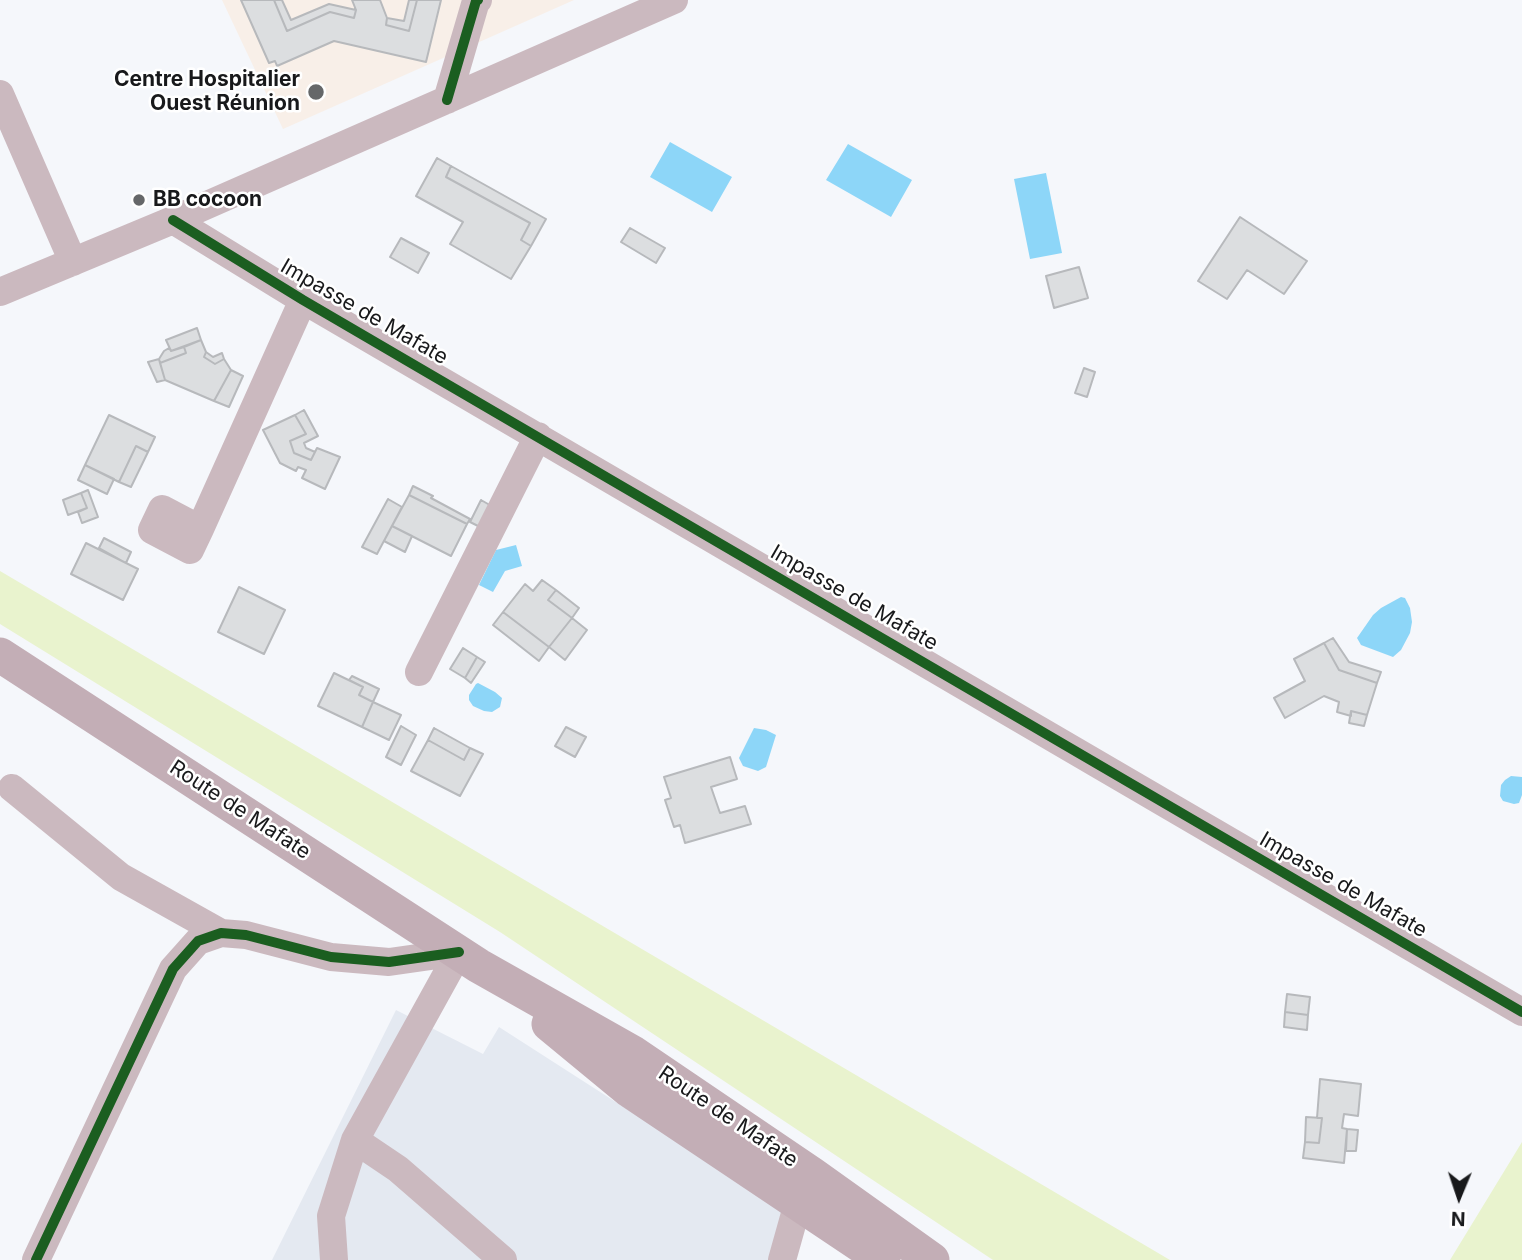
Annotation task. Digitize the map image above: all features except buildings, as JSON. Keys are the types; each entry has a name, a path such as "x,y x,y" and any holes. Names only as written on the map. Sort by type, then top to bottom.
{"main road":[{"name":"Route de Mafate","path":"0,655 469,959 629,1090 932,1260"},
{"name":"Route de Mafate","path":"805,1189 883,1260"}],"street":[{"path":"447,100 478,0"},
{"path":"0,292 173,220 668,1"},
{"path":"0,94 74,262"},
{"name":"Impasse de Mafate","path":"173,220 303,300 1520,1006"},
{"path":"200,529 303,300"},
{"path":"419,672 538,436"},
{"path":"12,788 121,877 221,933"},
{"path":"36,1260 173,969 198,941 221,933 246,935 331,957 389,962 469,959"},
{"path":"334,1260 331,1216 355,1140 469,959"},
{"path":"355,1140 398,1169 503,1260"},
{"path":"782,1260 805,1189"}],"shaded area":[{"name":"Centre Hospitalier Ouest Réunion","path":"222,0 574,0 283,129"},
{"path":"396,1010 483,1054 499,1027 801,1221 779,1260 272,1260"}],"green space":[{"path":"0,571 1170,1260 993,1260 500,932 0,624"},
{"path":"1522,1142 1522,1260 1450,1260"}],"water":[{"path":"670,142 732,177 712,212 650,177"},
{"path":"848,144 912,180 891,217 826,180"},
{"path":"1046,173 1062,253 1030,259 1014,179"},
{"path":"516,545 522,566 505,571 493,592 479,585 496,550"},
{"path":"1401,597 1405,598 1410,608 1412,622 1410,633 1401,650 1393,657 1361,645 1357,638 1373,615"},
{"path":"478,683 502,698 500,707 492,712 473,706 469,695"},
{"path":"754,728 776,735 766,767 758,771 743,766 739,758"},
{"path":"1511,776 1522,777 1522,795 1519,803 1514,804 1503,801 1500,796 1501,785"}],"cycle path":[{"path":"447,100 478,0"},
{"path":"173,220 303,300 1522,1012"},
{"path":"36,1260 173,969 198,941 221,933 246,935 331,957 389,962 459,952"}],"place":[{"name":"Centre Hospitalier Ouest Réunion","path":"316,92"},
{"name":"BB cocoon","path":"139,200"}]}
